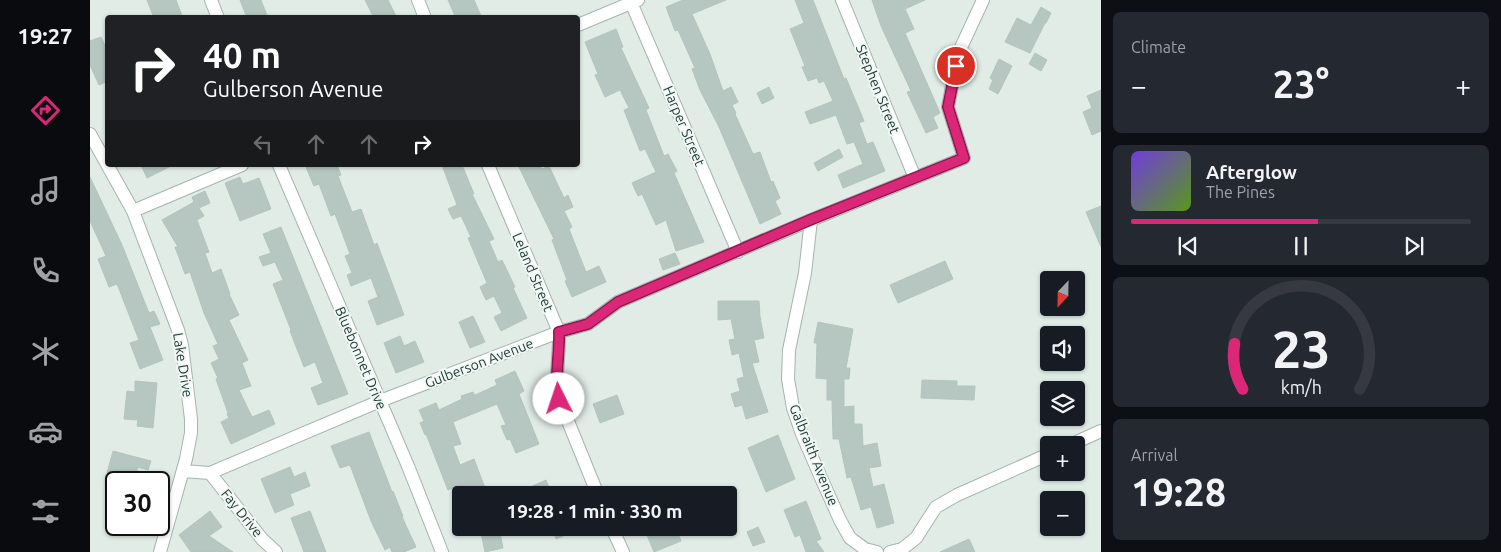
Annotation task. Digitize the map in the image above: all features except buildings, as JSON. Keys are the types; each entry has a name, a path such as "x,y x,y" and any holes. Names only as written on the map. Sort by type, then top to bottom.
{"street":[{"path":"211,0 217,15"},
{"path":"418,0 424,15"},
{"name":"Stephen Street","path":"842,0 915,178"},
{"name":"Gulberson Avenue","path":"183,471 210,473 380,401 559,332 588,324 618,302 810,220 964,158 948,107 958,54 983,0"},
{"path":"580,24 633,1"},
{"name":"Harper Street","path":"633,1 738,252"},
{"name":"Lake Drive","path":"90,134 105,161"},
{"name":"Lake Drive","path":"108,167 133,211 182,345 191,420 186,459 160,552"},
{"path":"133,211 237,167"},
{"name":"Bluebonnet Drive","path":"280,167 408,466 442,552"},
{"name":"Leland Street","path":"489,167 559,332 560,351 556,386 559,399 594,486"},
{"name":"Galbraith Avenue","path":"810,220 805,273 789,350 788,379 793,408 802,434 840,520 850,538 865,550 877,552"},
{"path":"1085,438 1101,431"},
{"path":"890,552 902,550 916,538 936,507 1040,458"},
{"name":"Fay Drive","path":"210,473 262,539 276,552"},
{"path":"616,536 623,552"}],"route":[{"path":"559,399 556,386 560,351 559,332 588,324 618,302 810,220 964,158 948,107 952,78 956,66"}]}
